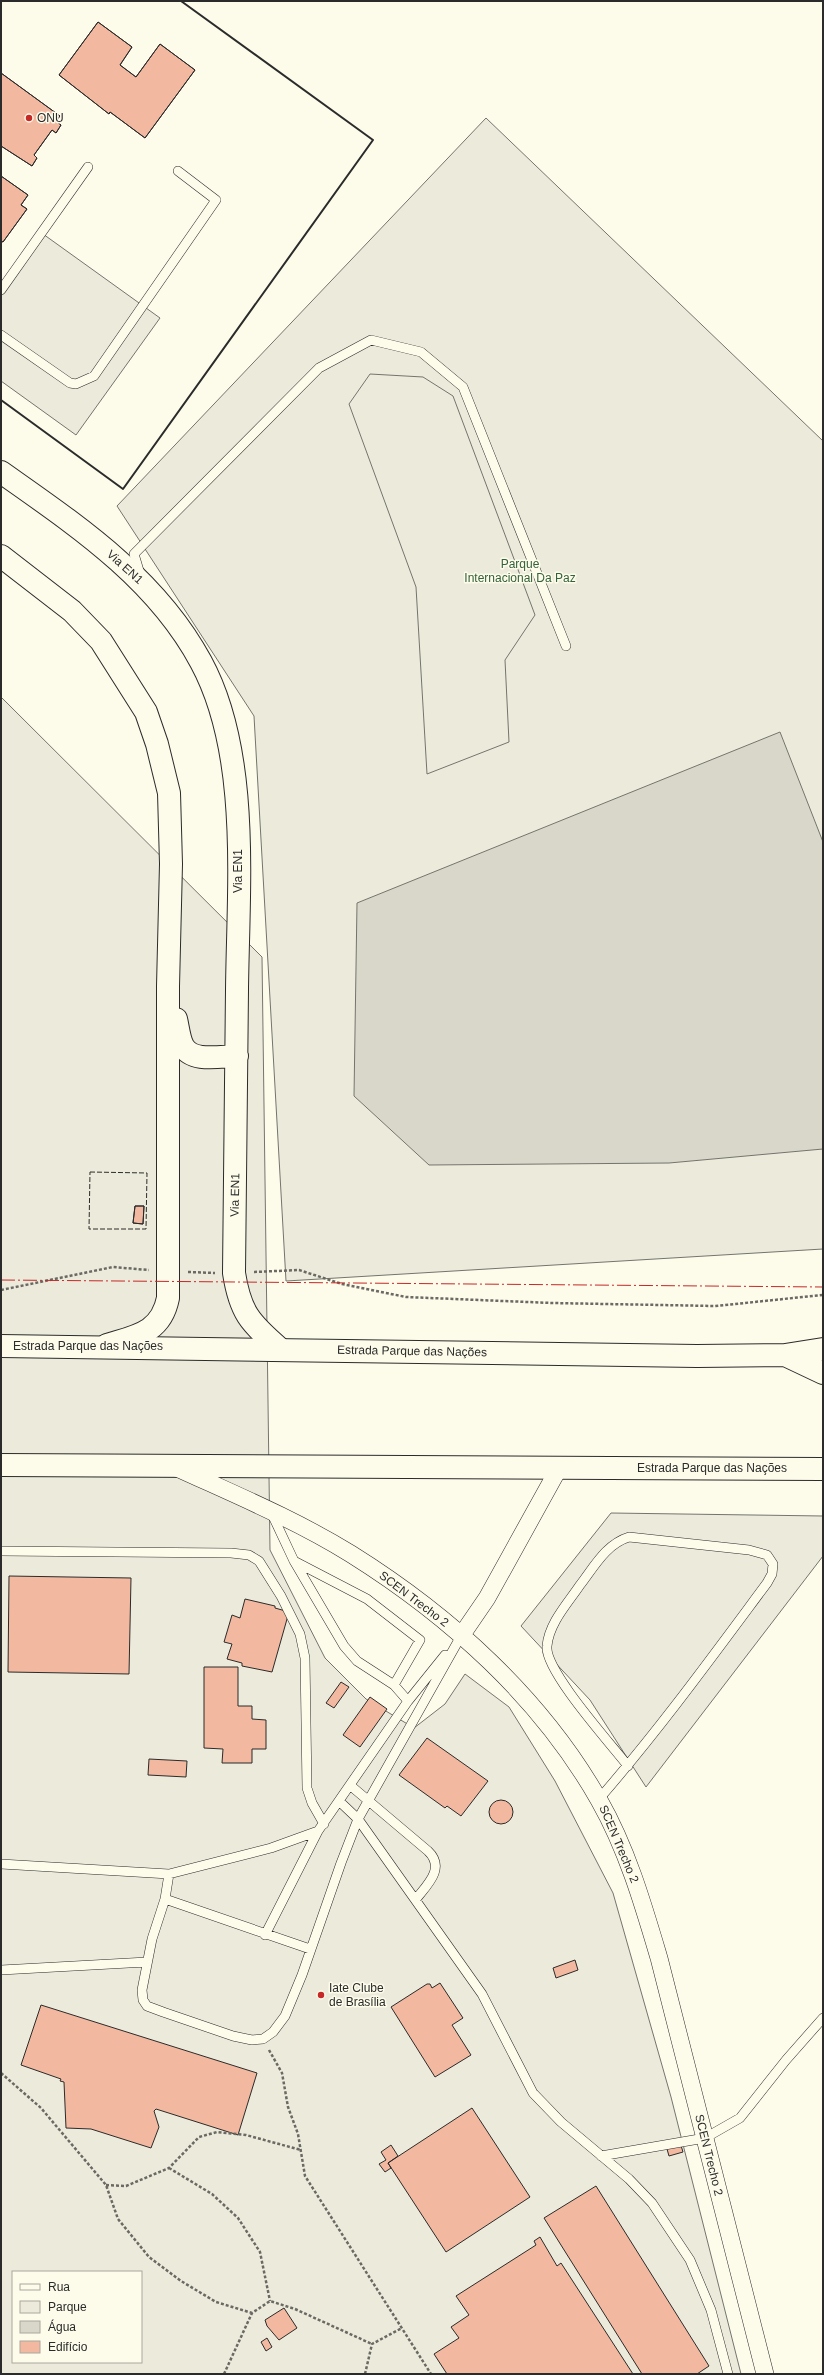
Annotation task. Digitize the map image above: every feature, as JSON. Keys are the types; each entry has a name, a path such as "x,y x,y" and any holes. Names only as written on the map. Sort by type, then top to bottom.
{"main road":[{"name":"Via EN1","path":"1,472 78,526 142,582 162,604 202,663 224,724 232,763 239,851 234,1273 237,1294 243,1310 260,1332 279,1348"},
{"path":"1,556 72,610 101,641 146,712 157,744 169,793 172,864 168,986 169,1289 166,1307 156,1325 136,1336 107,1346"},
{"path":"168,986 183,1046 188,1052 194,1056 237,1056"},
{"name":"Estrada Parque das Nações","path":"1,1346 279,1348 697,1356 785,1355 823,1349"},
{"path":"785,1355 823,1373"},
{"path":"801,1469 823,1460"},
{"name":"Estrada Parque das Nações","path":"1,1465 823,1469"}],"street":[{"name":"SCEN Trecho 2","path":"175,1467 271,1512 351,1554 391,1580 462,1636 500,1671 529,1702 557,1737 599,1800 615,1831 641,1897 705,2138 765,2374"},
{"path":"462,1636 487,1598 560,1468"}],"lane":[{"path":"1,290 88,167"},
{"path":"1,335 62,378 76,384 94,376 216,200 178,171"},
{"path":"142,582 134,554 319,368 371,340 421,352 463,387 566,646"},
{"path":"271,1512 294,1561 350,1654 357,1661 394,1685 408,1701"},
{"path":"599,1800 628,1766 657,1731 767,1584 772,1574 774,1564 767,1555 749,1550 642,1537 623,1539 612,1544 561,1613 553,1626 547,1646 547,1656 551,1665 594,1724 628,1766"},
{"path":"1,1551 231,1553 249,1555 259,1561 281,1596 302,1641 307,1699 307,1788 312,1803 324,1824"},
{"path":"294,1561 367,1599 420,1640 394,1685"},
{"path":"265,1935 318,1832 408,1701 462,1636"},
{"path":"169,1874 165,1899 147,1962 142,1996 147,2006 232,2036 252,2040 263,2039 273,2032 285,2016 302,1975 310,1949 358,1819 462,1636"},
{"path":"351,1786 368,1802 428,1851 436,1861 436,1872 416,1899"},
{"path":"340,1801 358,1819 482,1994 533,2093 556,2117 629,2179 652,2203 690,2260 711,2310 728,2374"},
{"path":"1,1864 169,1874 271,1848 318,1832"},
{"path":"165,1899 265,1935 310,1949"},
{"path":"1,1970 147,1962"},
{"path":"601,2156 705,2138 740,2118 786,2060 823,2018"}],"path":[{"path":"1,1290 114,1267 168,1271 234,1273 299,1270 342,1284 406,1297 552,1303 715,1306 823,1295"},
{"path":"263,2039 282,2073 288,2107 298,2134 305,2176 431,2374"},
{"path":"1,2073 41,2108 106,2185 118,2219 149,2257 181,2281 216,2302 252,2313"},
{"path":"106,2185 126,2186 169,2168 199,2137 217,2132 246,2135 301,2150"},
{"path":"169,2168 212,2194 238,2218 260,2252 270,2301"},
{"path":"224,2374 252,2313 270,2301"},
{"path":"270,2301 295,2309 372,2344"},
{"path":"365,2374 372,2344 402,2328"}],"green space":[{"name":"Parque Internacional Da Paz","path":"486,118 823,441 823,1249 286,1281 254,716 117,506"},
{"name":"Iate Clube de Brasília","path":"1,697 262,957 270,1550 325,1658 366,1699 414,1728 445,1704 465,1674 509,1707 555,1781 613,1893 671,2097 741,2374 1,2374"}],"shaded area":[{"path":"43,234 160,318 76,435 1,381 1,292"},
{"path":"370,374 423,377 453,396 535,615 505,660 509,742 427,774 416,587 349,404"},
{"path":"611,1513 823,1516 823,1556 646,1787 590,1700 521,1626"}],"water":[{"path":"780,732 823,842 823,1149 669,1163 429,1165 354,1096 357,903"}],"building":[{"path":"98,22 132,47 120,65 136,77 160,44 195,70 145,138 110,112 109,114 59,75"},
{"path":"98,22 132,47 120,65 136,77 160,44 195,70 145,138 110,112 109,114 59,75"},
{"name":"ONU","path":"1,73 60,116 56,121 61,125 56,133 52,130 34,155 37,158 32,166 1,146"},
{"name":"ONU","path":"1,73 60,116 56,121 61,125 56,133 52,130 34,155 37,158 32,166 1,146"},
{"path":"1,176 28,195 21,205 27,209 3,242 1,241"},
{"path":"1,176 28,195 21,205 27,209 3,242 1,241"},
{"path":"135,1206 144,1206 143,1224 133,1223"},
{"path":"135,1206 144,1206 143,1224 133,1223"},
{"path":"9,1576 131,1578 129,1674 8,1672"},
{"path":"245,1599 275,1606 275,1608 289,1612 272,1672 242,1666 242,1663 227,1659 232,1644 224,1642 232,1615 240,1618"},
{"path":"204,1667 238,1667 238,1706 252,1706 252,1719 266,1720 266,1749 252,1749 252,1763 222,1763 223,1749 204,1748"},
{"path":"341,1682 349,1687 334,1708 326,1703"},
{"path":"370,1697 387,1709 360,1747 343,1735"},
{"path":"427,1738 488,1781 461,1816 447,1806 445,1808 399,1775"},
{"path":"149,1759 187,1761 186,1777 148,1775"},
{"path":"501,1800 509,1804 513,1812 509,1820 501,1824 493,1820 489,1812 493,1804"},
{"path":"575,1960 578,1970 556,1978 553,1968"},
{"path":"440,1983 463,2018 452,2025 471,2055 435,2077 391,2007 427,1984 430,1984 432,1988"},
{"path":"41,2005 257,2073 238,2135 156,2109 154,2111 159,2127 151,2148 91,2129 66,2128 64,2082 60,2081 61,2079 21,2065"},
{"path":"472,2108 530,2197 446,2252 388,2163"},
{"path":"679,2139 683,2152 669,2156 665,2142"},
{"path":"391,2145 398,2156 388,2163 391,2168 385,2172 379,2164 386,2160 381,2152"},
{"path":"596,2186 709,2366 697,2374 642,2374 544,2218"},
{"path":"540,2237 557,2266 561,2263 633,2374 447,2374 434,2354 459,2338 451,2327 469,2315 456,2296 536,2245 534,2241"},
{"path":"284,2308 297,2328 279,2340 267,2326 265,2320"},
{"path":"267,2338 272,2347 266,2351 261,2342"}],"fence":[{"path":"90,1172 147,1173 146,1229 89,1229 90,1172"}],"wall":[{"path":"1,400 123,489 373,140 181,1"}],"power":[{"path":"1,1280 823,1287"}],"place":[{"name":"ONU","path":"29,118"},
{"name":"Iate Clube de Brasília","path":"321,1995"}]}
